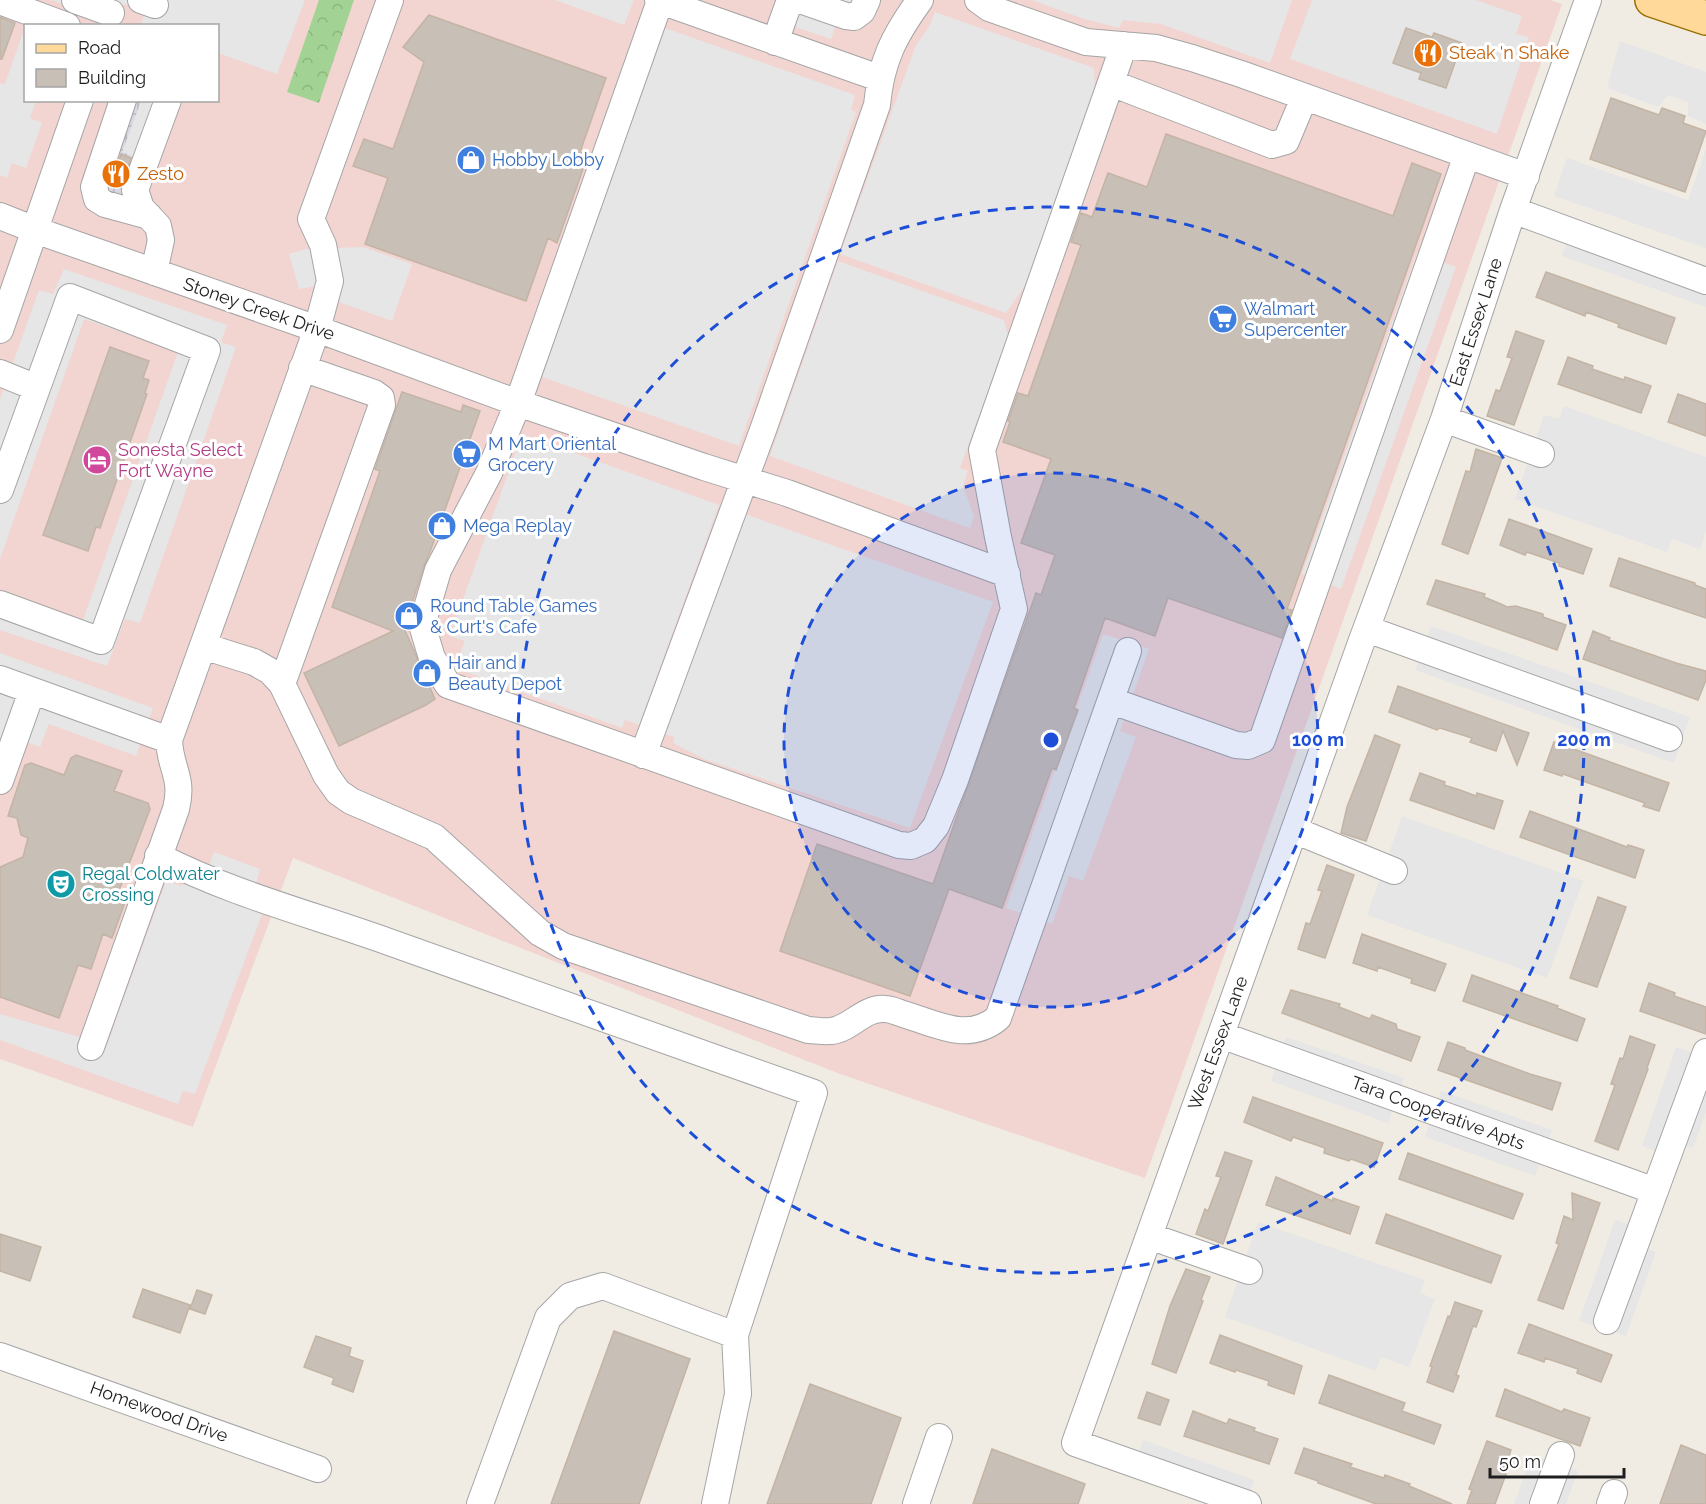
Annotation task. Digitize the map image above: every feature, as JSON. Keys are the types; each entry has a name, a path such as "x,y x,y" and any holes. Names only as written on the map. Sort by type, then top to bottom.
{"main road":[{"path":"1652,0 1706,18"}],"street":[{"path":"75,0 111,13"},
{"path":"91,1047 180,792 178,776 170,754 170,740 316,328 330,280 323,245 311,219 390,0"},
{"path":"879,78 775,42 701,7 659,0 518,403 489,473 438,570 422,625 429,650 448,685 899,845 911,846 925,840 936,826 1014,609 982,450 1124,45"},
{"path":"775,42 790,0"},
{"path":"800,0 854,17 861,11 867,0"},
{"path":"644,755 763,430 876,105 879,78 888,52 920,0"},
{"path":"978,0 1001,12 1086,42 1156,48 1192,58 1526,176"},
{"name":"East Essex Lane","path":"1364,636 1444,419 1513,210 1588,0"},
{"path":"0,1 62,24"},
{"path":"1111,83 1272,144 1286,141 1304,98"},
{"path":"0,330 79,102"},
{"path":"122,102 94,186 97,199 105,204 149,216"},
{"path":"154,273 161,240 158,226 141,208 135,190 167,102"},
{"path":"1112,701 1236,745 1248,746 1262,740 1467,155"},
{"path":"1513,210 1706,281"},
{"name":"Stoney Creek Drive","path":"0,216 154,273 316,328 518,403 787,493 1007,574"},
{"path":"0,490 70,297 207,350 101,641 0,604"},
{"path":"282,684 382,405 381,398 374,393 302,368"},
{"path":"0,374 37,388"},
{"path":"1444,419 1541,454"},
{"path":"1364,636 1669,738"},
{"name":"West Essex Lane","path":"1248,1504 1075,1443 1364,636"},
{"path":"203,646 254,662 270,671 282,684 326,775 338,792 351,801 434,837 540,933 563,946 808,1030 832,1031 850,1024 872,1010 886,1009 954,1030 971,1032 986,1028 998,1018 1128,651"},
{"path":"0,679 170,740"},
{"path":"0,781 32,691"},
{"path":"1294,830 1394,871"},
{"path":"158,856 195,875 243,894 366,934 814,1093 735,1335 738,1394 715,1504"},
{"name":"Tara Cooperative Apts","path":"1221,1035 1655,1191"},
{"path":"1607,1321 1706,1052"},
{"path":"1149,1236 1249,1271"},
{"path":"480,1504 548,1318 570,1296 603,1286 735,1335"},
{"name":"Homewood Drive","path":"0,1356 318,1469"},
{"path":"916,1504 939,1437"},
{"path":"1543,1504 1561,1455"}],"shaded area":[{"path":"0,0 1550,0 1562,4 1145,1178 840,1074 293,858 193,1127 0,1059"},
{"path":"51,0 305,0 277,74 219,53 219,24 141,24 145,11 129,4 86,12"},
{"path":"555,0 634,0 624,25"},
{"path":"782,0 879,0 836,24 831,39 775,20"},
{"path":"1032,0 1292,0 1270,63 1161,24 1123,20 1119,28 1081,18"},
{"path":"1312,0 1476,0 1522,16 1516,34 1529,37 1497,134 1290,59"},
{"path":"935,12 1094,68 1095,89 1028,281 1006,313 840,254 916,45 929,27"},
{"path":"665,28 855,95 851,110 856,112 739,446 542,377"},
{"path":"24,30 24,102 36,102 30,118 42,123 26,168 12,163 7,178 0,175 0,83 5,84"},
{"path":"1620,41 1706,72 1706,124 1688,116 1688,102 1668,95 1658,107 1607,88"},
{"path":"137,102 141,102 122,152 135,157 136,161 125,192 122,191 120,195 111,197 102,191 104,182 120,188 124,181 128,181 133,168 129,166 132,159 112,151 118,151"},
{"path":"141,102 158,102 136,161 122,153"},
{"path":"1706,149 1706,248 1554,196 1567,158 1688,200"},
{"path":"1572,227 1706,275 1706,307 1562,256"},
{"path":"363,247 412,264 392,321 339,302 316,286 299,289 289,254 306,249"},
{"path":"1417,253 1456,267 1341,589 1302,574"},
{"path":"838,261 1004,320 1008,336 960,468 968,471 963,486 974,516 970,528 770,456"},
{"path":"64,269 227,325 221,342 236,347 140,623 125,619 107,666 0,630 0,591 83,620 178,352 84,319 0,559 0,399 39,290 53,294"},
{"path":"1564,406 1706,457 1706,532 1700,549 1672,539 1667,552 1515,499 1544,415 1559,419"},
{"path":"522,434 719,505 639,725 625,720 622,728 455,668 465,641 450,636"},
{"path":"739,512 993,602 910,828 704,759 673,743 675,737 660,733"},
{"path":"1431,626 1690,717 1674,763 1415,670"},
{"path":"1103,634 1149,649 1120,731 1136,737 1083,881 1069,876 1052,924 1006,908"},
{"path":"0,653 153,708 136,756 49,724 40,747 6,734 0,752"},
{"path":"1402,816 1583,881 1547,978 1367,915"},
{"path":"214,852 260,869 256,884 271,890 195,1094 183,1091 178,1104 0,1040 0,1014 107,1045 166,881 181,886 209,866"},
{"path":"1286,1037 1404,1078 1388,1123 1271,1081"},
{"path":"1676,1047 1706,1057 1706,1112 1693,1148 1679,1143 1673,1157 1642,1146"},
{"path":"1441,1091 1552,1130 1535,1176 1425,1137"},
{"path":"1615,1220 1637,1227 1632,1242 1656,1252 1626,1336 1579,1321"},
{"path":"1258,1222 1425,1280 1420,1293 1435,1299 1409,1367 1381,1357 1376,1371 1225,1317"},
{"path":"1143,1440 1254,1480 1248,1498 1137,1459"},
{"path":"1532,1455 1578,1471 1566,1504 1514,1504"}],"green space":[{"path":"319,0 354,0 319,103 287,92"}],"building":[{"name":"Hobby Lobby","path":"429,15 606,78 580,152 588,155 557,243 548,238 526,301 365,244 388,178 353,166 364,139 393,149 424,62 403,47"},
{"path":"0,17 15,23 2,59 0,59"},
{"name":"Steak 'n Shake","path":"1406,28 1432,37 1434,33 1462,43 1446,88 1419,79 1421,73 1393,63"},
{"path":"1611,98 1659,115 1662,108 1685,116 1683,123 1706,131 1685,192 1590,159"},
{"name":"Walmart Supercenter","path":"1166,134 1393,216 1412,163 1441,174 1287,609 1292,610 1282,638 1168,598 1155,636 1105,618 1074,708 1078,710 1056,770 1052,768 1002,908 949,889 910,996 780,951 817,844 933,884 1036,593 1041,595 1055,555 1021,543 1051,459 1003,442 1010,422 1008,421 1018,393 1028,396 1081,245 1071,242 1081,213 1092,217 1108,173 1147,187"},
{"path":"121,154 131,158 121,188 111,184"},
{"path":"1546,272 1675,318 1666,344 1618,327 1619,324 1586,312 1585,316 1536,297"},
{"path":"1516,331 1544,341 1514,425 1487,416 1496,390 1500,391 1512,358 1507,357"},
{"name":"Sonesta Select Fort Wayne","path":"110,347 149,361 143,378 149,380 145,393 147,394 100,528 96,527 88,551 43,535"},
{"path":"1568,357 1593,366 1592,369 1651,386 1641,413 1558,384"},
{"path":"402,392 461,412 463,405 480,411 404,628 435,699 339,746 304,673 393,631 332,607 380,471 375,469"},
{"path":"1678,394 1706,404 1706,436 1668,422"},
{"path":"1476,449 1502,458 1468,554 1442,544 1466,471 1470,472"},
{"path":"1509,519 1592,549 1583,574 1559,566 1559,563 1527,552 1525,555 1500,545"},
{"path":"1619,558 1695,583 1706,589 1706,618 1610,586"},
{"path":"1436,580 1485,594 1484,597 1507,607 1516,606 1543,614 1543,617 1566,625 1557,650 1427,604"},
{"path":"1593,631 1610,638 1609,640 1706,671 1706,680 1698,700 1583,659"},
{"path":"1398,686 1529,733 1517,765 1503,731 1496,751 1470,742 1472,738 1440,728 1437,730 1389,712"},
{"path":"1375,735 1400,745 1366,841 1341,833 1347,807"},
{"path":"1554,742 1669,783 1659,811 1643,806 1645,803 1563,774 1562,776 1544,770"},
{"name":"Regal Coldwater Crossing","path":"76,755 122,771 114,791 148,803 150,809 115,901 124,905 112,938 103,934 91,969 78,965 59,1018 0,997 0,867 23,857 28,838 21,835 17,818 8,816 25,765 31,763 64,775 71,758"},
{"path":"1420,773 1445,782 1444,785 1476,796 1477,793 1503,801 1494,829 1410,800"},
{"path":"1530,811 1627,847 1628,845 1644,850 1635,878 1520,837"},
{"path":"1327,865 1354,875 1325,958 1298,949 1306,923 1310,924 1322,891 1318,890"},
{"path":"1598,897 1626,907 1597,987 1570,978"},
{"path":"1362,934 1446,964 1435,991 1411,983 1412,979 1378,967 1377,971 1353,963"},
{"path":"1472,975 1558,1006 1557,1008 1585,1019 1577,1041 1463,1001"},
{"path":"1649,983 1675,993 1674,996 1706,1007 1706,1034 1640,1011"},
{"path":"1291,990 1340,1004 1339,1007 1370,1019 1372,1015 1396,1024 1397,1029 1420,1037 1411,1061 1282,1013"},
{"path":"1630,1036 1655,1045 1618,1150 1595,1141 1615,1085 1611,1084 1620,1058 1623,1059"},
{"path":"1448,1042 1530,1074 1561,1083 1552,1110 1438,1070"},
{"path":"1253,1097 1383,1143 1374,1167 1324,1153 1325,1148 1293,1137 1291,1141 1244,1122"},
{"path":"1225,1152 1252,1161 1223,1244 1196,1234 1221,1177 1216,1176"},
{"path":"1408,1153 1523,1194 1513,1219 1399,1179"},
{"path":"1276,1177 1333,1201 1333,1198 1359,1207 1350,1234 1266,1205"},
{"path":"1572,1193 1600,1203 1563,1309 1538,1300 1559,1244 1556,1243 1564,1216 1573,1220"},
{"path":"1386,1214 1501,1256 1491,1283 1376,1243"},
{"path":"0,1234 41,1247 30,1281 0,1271"},
{"path":"1186,1269 1210,1277 1176,1373 1152,1364 1170,1306"},
{"path":"143,1289 190,1305 180,1333 133,1317"},
{"path":"197,1290 212,1295 205,1314 190,1309"},
{"path":"1455,1302 1482,1311 1476,1327 1473,1326 1456,1375 1459,1376 1453,1392 1427,1382 1432,1367 1430,1366"},
{"path":"1529,1324 1612,1355 1601,1382 1577,1373 1578,1369 1545,1358 1544,1362 1518,1353"},
{"path":"614,1331 690,1359 639,1504 551,1504"},
{"path":"1220,1335 1302,1366 1294,1394 1268,1385 1269,1381 1210,1363"},
{"path":"316,1336 351,1348 349,1356 363,1361 353,1392 332,1384 334,1378 304,1367"},
{"path":"1329,1375 1405,1403 1402,1411 1441,1425 1434,1444 1319,1403"},
{"path":"810,1384 901,1418 871,1504 767,1504"},
{"path":"1505,1389 1562,1412 1564,1409 1590,1418 1580,1446 1496,1416"},
{"path":"1147,1392 1169,1400 1160,1425 1138,1418"},
{"path":"1193,1411 1227,1424 1229,1419 1278,1439 1269,1464 1184,1436"},
{"path":"1487,1441 1511,1450 1503,1473 1506,1474 1495,1504 1467,1504 1472,1490 1469,1489"},
{"path":"1681,1445 1706,1455 1706,1504 1660,1504"},
{"path":"1304,1448 1352,1464 1350,1467 1384,1478 1385,1475 1410,1484 1409,1486 1452,1504 1376,1504 1318,1483 1318,1481 1295,1473"},
{"path":"992,1449 1085,1484 1078,1504 973,1504"}],"place":[{"name":"Steak 'n Shake","path":"1428,53"},
{"name":"Hobby Lobby","path":"471,160"},
{"name":"Zesto","path":"116,174"},
{"name":"Walmart Supercenter","path":"1223,319"},
{"name":"M Mart Oriental Grocery","path":"467,454"},
{"name":"Sonesta Select Fort Wayne","path":"97,460"},
{"name":"Mega Replay","path":"442,526"},
{"name":"Round Table Games & Curt's Cafe","path":"409,616"},
{"name":"Hair and Beauty Depot","path":"427,673"},
{"name":"Regal Coldwater Crossing","path":"61,884"}]}
